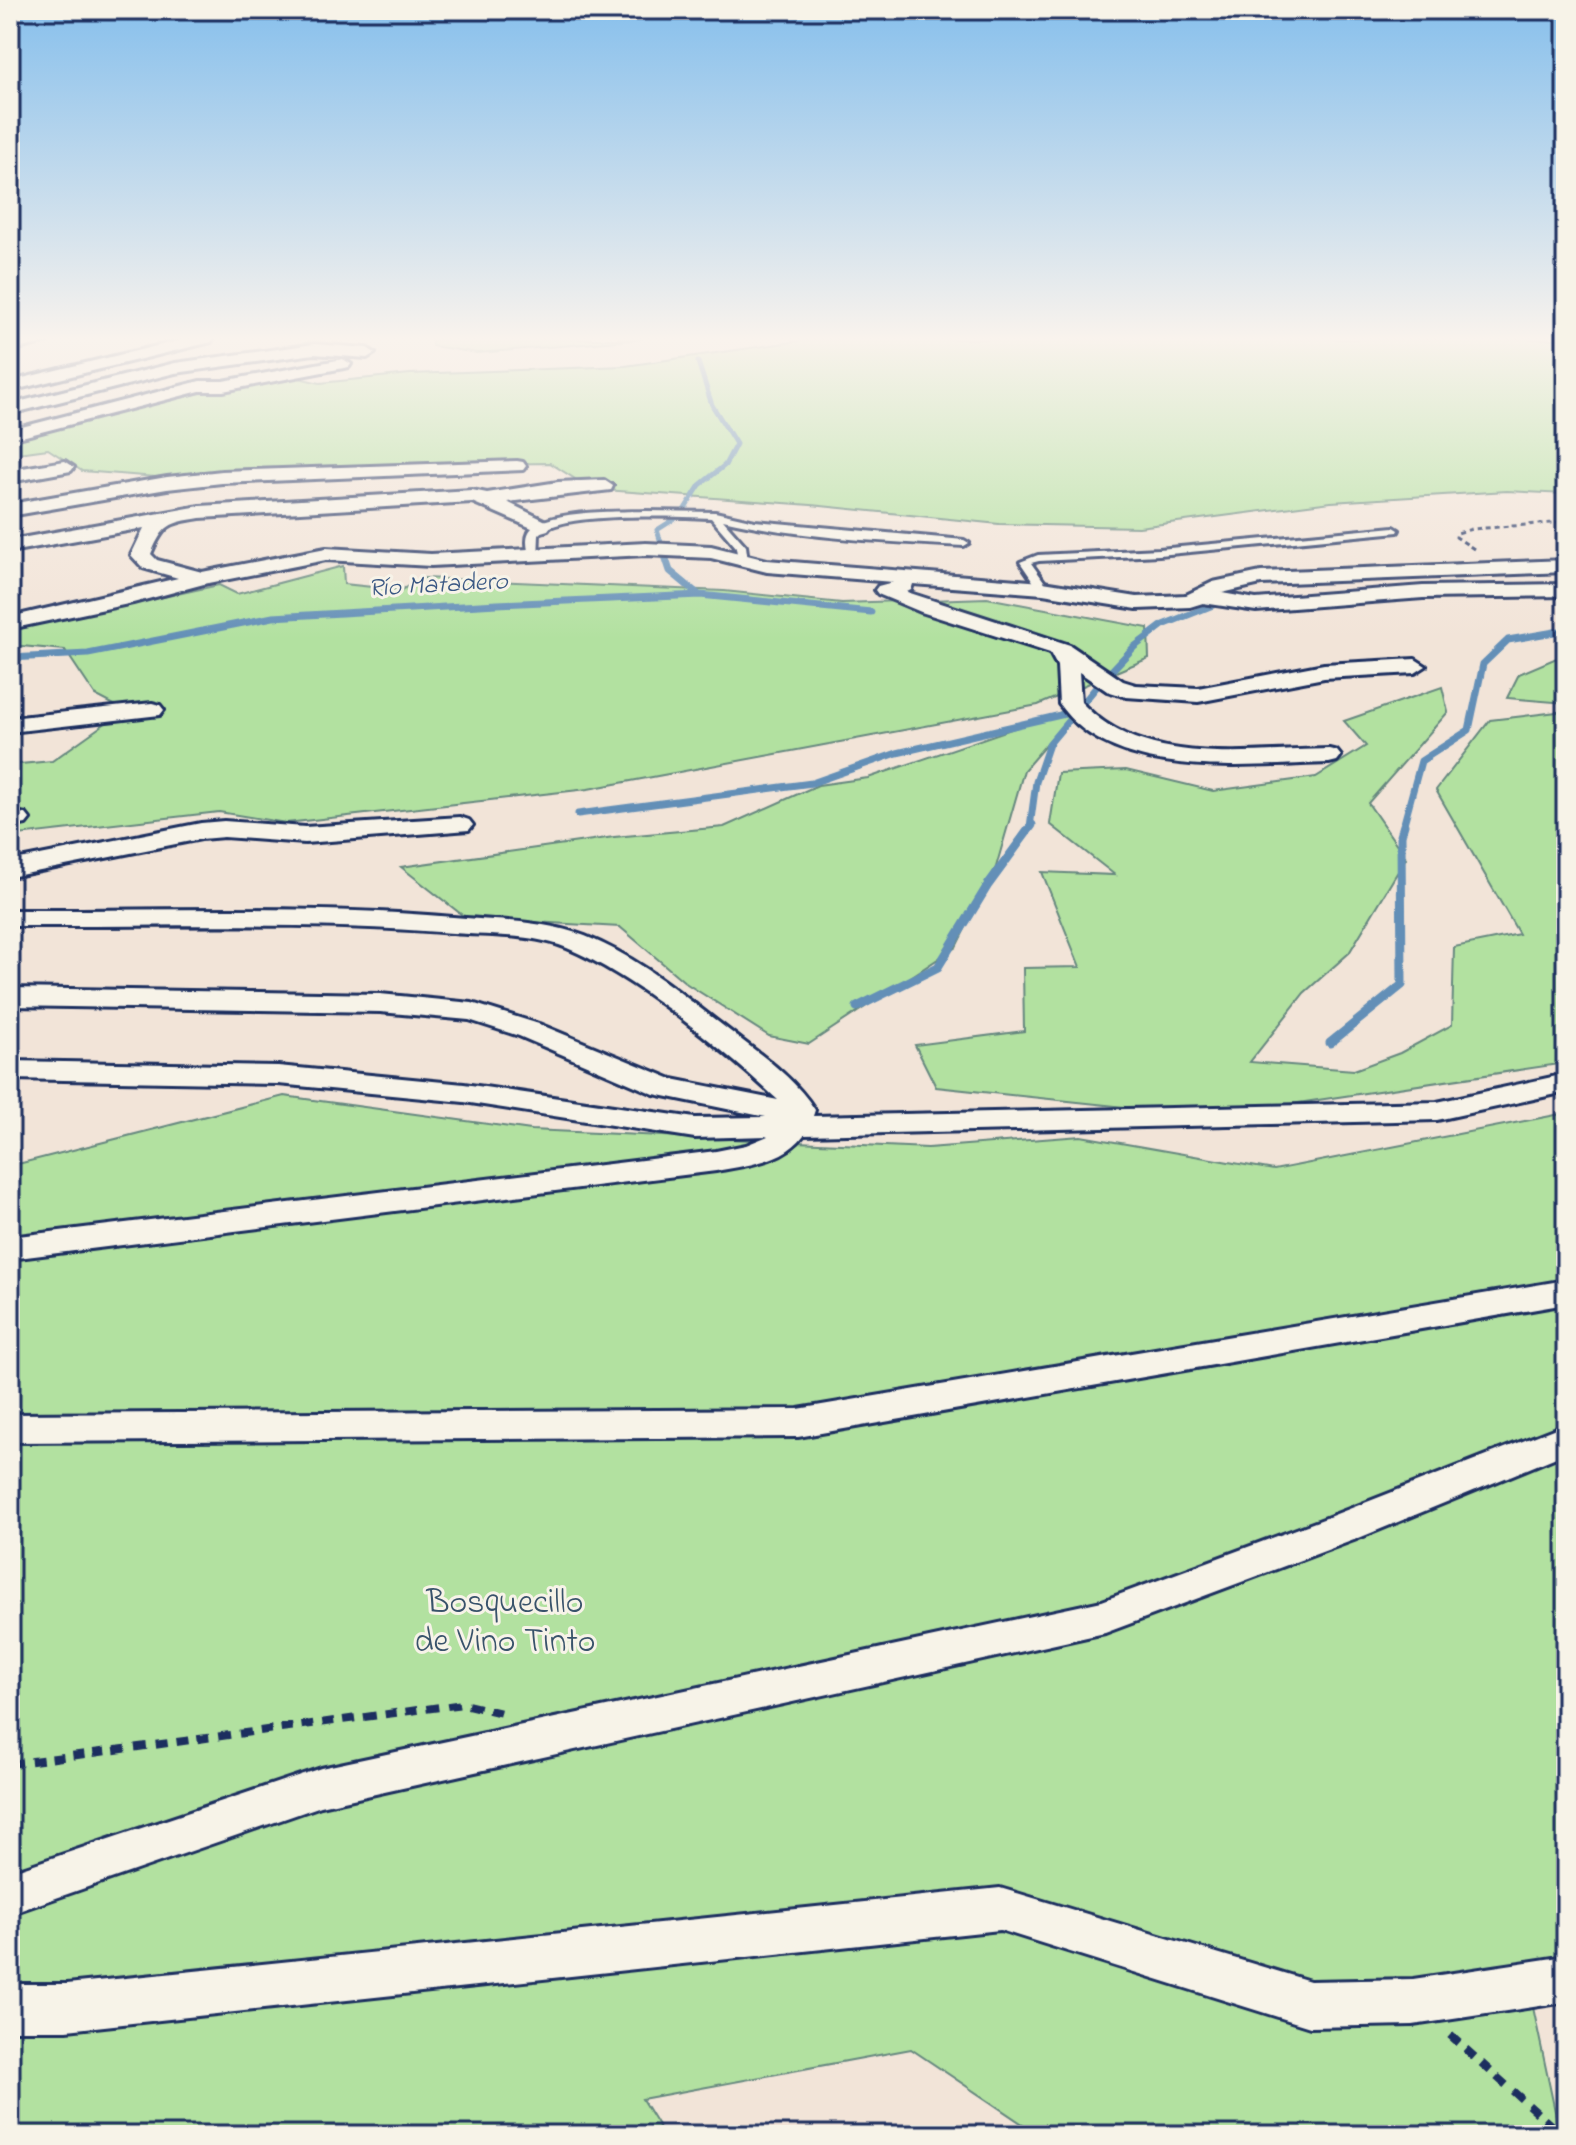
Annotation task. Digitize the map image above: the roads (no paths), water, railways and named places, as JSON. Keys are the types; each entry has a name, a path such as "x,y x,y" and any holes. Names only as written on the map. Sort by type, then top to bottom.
{"street":[{"path":"10,510 167,483 222,477 517,466"},
{"path":"10,476 65,467"},
{"path":"487,499 558,488 604,486"},
{"path":"10,546 167,516 274,506 472,496 487,499 541,526"},
{"path":"167,516 151,532 141,555 150,564 201,578"},
{"path":"10,623 316,554 373,559 534,557 646,549 711,552 743,561 798,569 1043,588 1137,603 1170,603 1201,596 1220,586 1261,578 1503,566 1566,566"},
{"path":"941,581 885,590 928,608 1059,649 1115,686 1169,696 1220,692 1268,679 1324,671 1415,666"},
{"path":"1201,596 1256,605 1423,592 1566,590"},
{"path":"1059,649 1068,666 1070,704 1093,726 1127,744 1160,754 1189,756 1329,756"},
{"path":"10,725 152,710"},
{"path":"10,869 201,831 224,829 305,835 460,825"},
{"path":"10,918 394,920 535,932 573,941 605,956 652,985 768,1075 791,1096 800,1110 792,1133 774,1146 716,1161 10,1248"},
{"path":"10,997 380,1003 472,1012 553,1039 665,1087 754,1103 795,1123"},
{"path":"10,1070 278,1075 464,1093 695,1128 795,1123 1437,1111 1566,1083"},
{"path":"10,1428 798,1423 1566,1292"},
{"path":"10,1893 321,1787 1105,1617 1340,1529 1566,1438"},
{"path":"10,2007 67,2007 1000,1909 1310,2004 1413,2002 1566,1979"}],"lane":[{"path":"712,515 741,546 743,561"},
{"path":"534,557 532,535 541,526 569,518 712,515 762,525 964,543"},
{"path":"1043,588 1025,562 1047,557 1159,552 1394,530"}],"waterway":[{"path":"665,555 657,530 681,515 700,485 725,465 736,444 733,439"},
{"path":"664,553 670,571 699,595"},
{"name":"Río Matadero","path":"10,658 88,654 273,617 497,604 700,595 871,612"},
{"path":"1076,711 1134,647 1163,625 1223,601"},
{"path":"1403,827 1421,761 1469,730 1483,664 1508,640 1566,630"},
{"path":"578,814 812,783 897,753 1076,711"},
{"path":"1030,827 1036,782 1049,744 1076,711"},
{"path":"857,1007 938,967 988,885 1032,825"},
{"path":"1330,1043 1402,985 1401,835 1404,825"}],"park label":[{"name":"Bosquecillo de Vino Tinto","path":"505,1624"}]}
